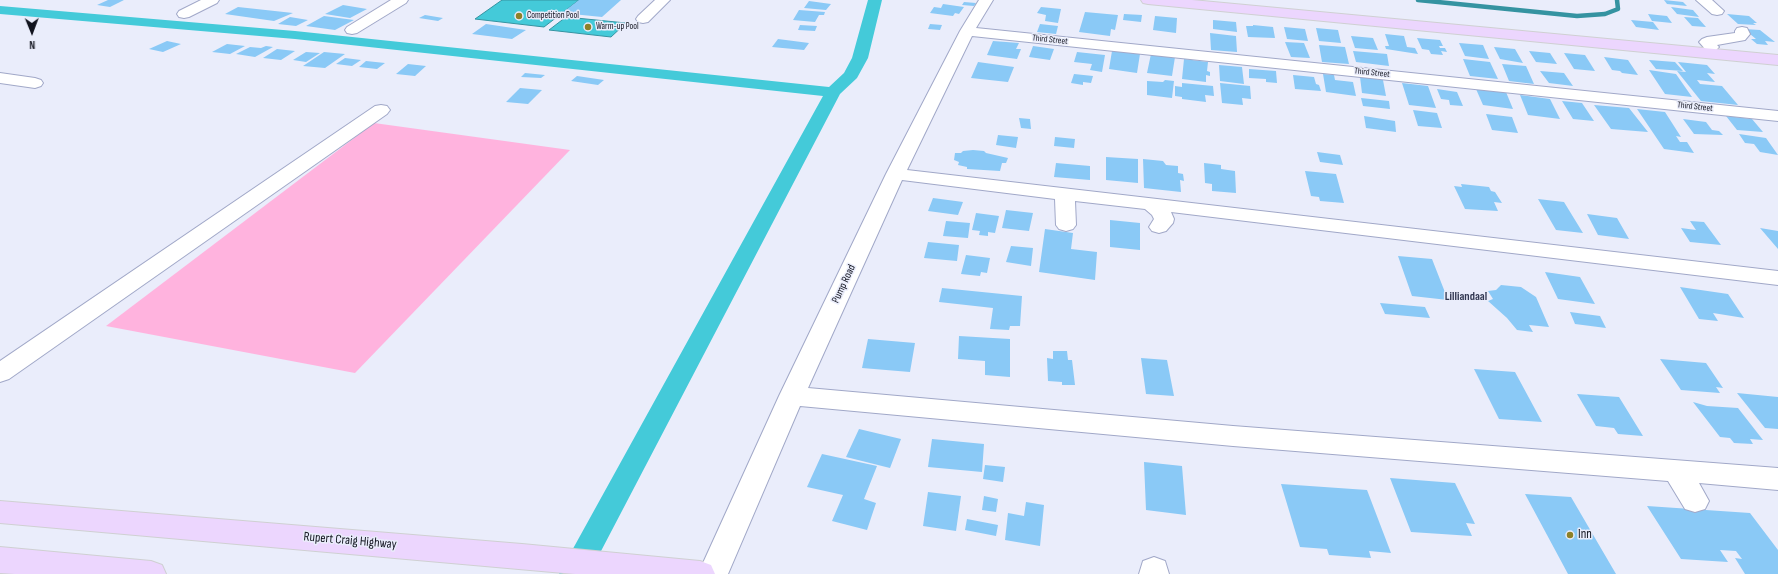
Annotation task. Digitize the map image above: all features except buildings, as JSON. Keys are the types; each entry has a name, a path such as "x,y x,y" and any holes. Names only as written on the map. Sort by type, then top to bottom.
{"main road":[{"path":"1148,0 1778,60"},
{"path":"1208,0 1778,53"},
{"name":"Rupert Craig Highway","path":"0,512 522,556 656,571 700,574"},
{"path":"0,560 151,574"}],"street":[{"path":"184,14 212,0"},
{"path":"352,30 401,0"},
{"path":"643,20 663,0"},
{"name":"Pump Road","path":"713,574 792,396 895,174 967,31 986,0"},
{"path":"1702,0 1717,11"},
{"name":"Third Street","path":"967,31 1776,117"},
{"path":"1711,47 1707,42 1740,37 1743,34 1742,31"},
{"path":"0,78 35,83"},
{"path":"0,373 381,110"},
{"path":"895,174 1065,195 1156,213 1778,278"},
{"path":"1065,195 1066,225"},
{"path":"1131,214 1132,205 1156,213"},
{"path":"792,396 1232,436 1778,479"},
{"path":"1676,470 1695,501"}],"shaded area":[{"path":"374,123 570,150 355,373 106,326"}],"water":[{"name":"Competition Pool","path":"502,0 579,0 544,27 475,19"},
{"name":"Warm-up Pool","path":"566,17 626,23 611,37 549,30"}],"waterway":[{"path":"833,92 851,75 860,58 875,0"},
{"path":"1418,0 1577,16 1605,14 1618,9 1617,0"},
{"path":"0,10 295,35 833,92"},
{"path":"574,574 833,92"}],"place":[{"name":"Competition Pool","path":"519,16"},
{"name":"Warm-up Pool","path":"588,27"},
{"name":"Inn","path":"1570,535"}],"district":[{"name":"Lilliandaal","path":"1466,297"}]}
